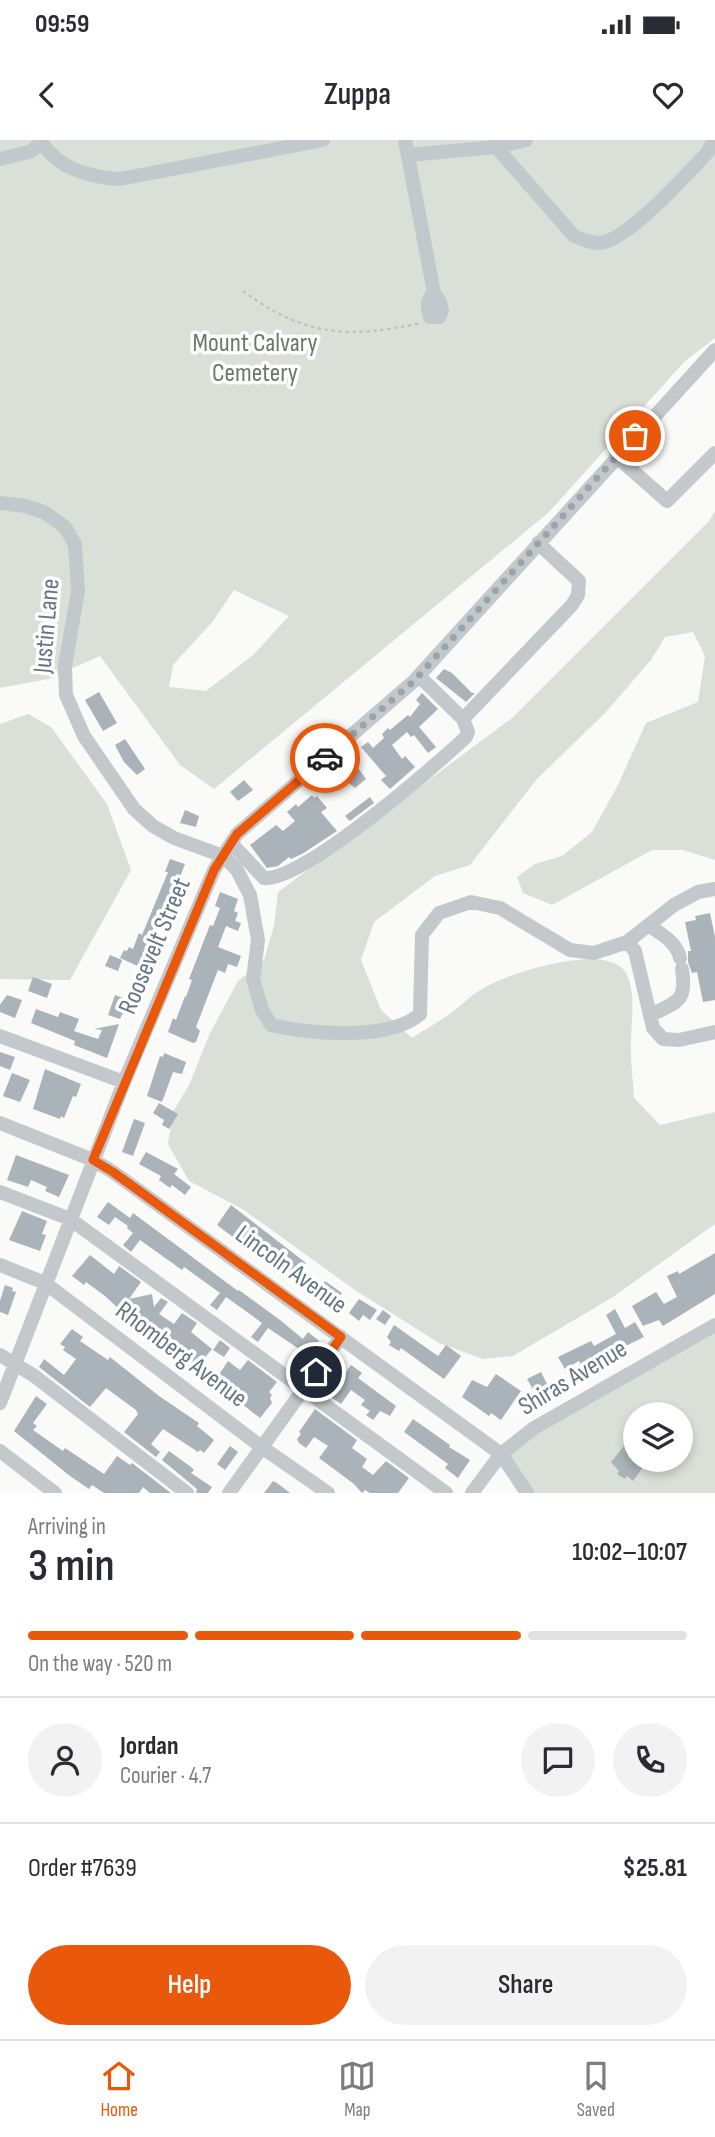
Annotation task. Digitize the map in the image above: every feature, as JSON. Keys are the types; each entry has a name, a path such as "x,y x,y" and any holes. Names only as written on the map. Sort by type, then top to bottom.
{"street":[{"path":"0,159 29,152 41,142 54,157 74,171 97,178 120,179 323,140"},
{"path":"405,140 434,293 442,311 439,317 430,317"},
{"path":"408,155 496,147 526,140"},
{"path":"496,147 574,236 587,242 604,242 633,226 707,153 714,140"},
{"name":"Roosevelt Street","path":"0,1403 124,1082 214,870 237,834 419,676 715,350"},
{"path":"616,456 667,502 715,453"},
{"name":"Justin Lane","path":"0,503 44,512 65,527 75,545 78,591 65,666 66,695 84,736 134,809 174,838 223,856"},
{"path":"463,719 572,605 578,595 579,581 538,543"},
{"path":"231,843 264,877 271,879 292,872 374,816 455,747 468,732 463,719 419,676"},
{"path":"223,856 237,870 250,895 258,940 253,979 261,1010 271,1025 301,1032 339,1033 410,1023 420,1014 422,935 439,913 471,902 500,908 570,950 594,953 628,942 674,905 698,892 715,889"},
{"path":"649,926 673,944 679,952 684,995 680,1001 651,1015"},
{"path":"628,942 635,951 653,1028 663,1039 680,1040 715,1032"},
{"path":"0,1036 124,1082"},
{"name":"Lincoln Avenue","path":"0,1123 93,1160 113,1172 501,1454 527,1493"},
{"path":"0,1192 70,1219 446,1493"},
{"name":"Rhomberg Avenue","path":"0,1265 45,1283 263,1448 328,1493"},
{"name":"Shiras Avenue","path":"472,1493 501,1454 534,1428 715,1325"},
{"path":"229,1493 341,1337"},
{"path":"0,1355 187,1493"},
{"path":"0,1451 55,1493"}],"path":[{"path":"243,291 267,309 314,329 332,332 411,325 430,317"}],"green space":[{"name":"Mount Calvary Cemetery","path":"0,140 715,140 715,338 685,361 549,512 214,789 180,765 100,656 48,679 0,688","holes":["234,590 289,616 253,655 206,691 169,687 173,665 213,621"]},
{"path":"715,511 715,860 683,850 652,850 552,905 523,893 517,877 535,864 562,856 592,832 618,785 646,723 698,702 705,656 693,632 665,637 651,660 604,714 536,780 470,865 435,876 374,922 361,960 381,1010 412,1038 482,989 518,973 583,959 602,960 618,965 627,975 632,993 631,1056 634,1098 660,1125 715,1112 715,1224 613,1297 513,1356 483,1359 439,1343 355,1290 244,1210 189,1181 168,1144 173,1112 189,1085 210,1033 238,981 264,960 274,926 278,892 512,718 709,521"},
{"path":"28,714 51,727 107,804 131,870 70,980 0,979 0,724"},
{"path":"715,1325 715,1493 527,1493 501,1454"}],"building":[{"path":"444,669 475,693 466,702 436,678"},
{"path":"99,692 117,723 103,731 85,700"},
{"path":"422,693 438,709 419,727 436,747 428,753 414,735 411,737 407,732 392,745 402,759 405,756 415,767 390,789 381,780 386,776 361,747 368,742 373,748 384,738 382,734 388,728 390,730 408,715 410,717 420,704 416,700"},
{"path":"125,739 145,769 137,775 124,762 115,745"},
{"path":"353,761 366,779 355,788 343,775 347,772 344,767"},
{"path":"244,780 253,790 238,801 230,792"},
{"path":"312,795 314,798 317,796 327,808 321,812 337,831 302,854 291,859 289,857 278,866 267,868 250,845 276,825 283,831 295,821 287,812"},
{"path":"370,797 374,803 350,821 345,816"},
{"path":"185,810 199,816 196,827 180,823"},
{"path":"170,859 185,864 156,941 160,944 157,951 152,951 144,969 120,958 124,950 127,951 129,947 133,949 139,933 142,935 168,872 165,872"},
{"path":"220,892 238,899 234,911 238,913 235,921 241,923 238,931 226,926 218,947 241,956 237,967 228,964 225,973 218,970 196,1027 200,1031 193,1043 168,1032 186,997 192,980 189,979 210,925 213,926 220,908 215,906"},
{"path":"710,913 715,937 715,1000 703,1002 697,972 692,973 688,962 688,951 691,951 685,922 696,920 695,916"},
{"path":"110,955 122,960 118,971 105,966"},
{"path":"33,977 52,984 47,998 28,991"},
{"path":"7,995 22,1000 15,1018 0,1012 0,1005"},
{"path":"115,995 129,1000 120,1019 108,1015"},
{"path":"36,1009 58,1017 60,1012 79,1019 74,1031 98,1039 102,1030 94,1029 119,1024 107,1058 31,1023"},
{"path":"0,1052 15,1057 10,1070 0,1066"},
{"path":"164,1053 186,1062 182,1074 173,1072 162,1102 147,1096 160,1056 163,1057"},
{"path":"45,1069 81,1084 64,1118 33,1109"},
{"path":"12,1073 30,1080 20,1102 3,1096"},
{"path":"159,1103 178,1114 169,1129 162,1125 164,1120 153,1113"},
{"path":"134,1119 145,1123 133,1156 122,1152"},
{"path":"146,1152 178,1169 174,1174 191,1187 185,1195 172,1185 170,1188 159,1180 161,1176 139,1164"},
{"path":"16,1155 69,1175 59,1197 45,1191 47,1187 31,1180 28,1187 7,1180"},
{"path":"108,1202 130,1218 133,1213 303,1339 308,1332 319,1341 308,1355 268,1328 258,1342 251,1337 262,1323 247,1312 226,1297 217,1310 210,1305 220,1293 184,1267 182,1270 140,1240 131,1252 123,1245 133,1233 128,1226 115,1217 109,1225 97,1217"},
{"path":"231,1205 306,1263 294,1277 217,1225"},
{"path":"22,1211 47,1221 42,1234 46,1235 40,1251 9,1240"},
{"path":"715,1253 715,1294 663,1326 659,1320 643,1326 632,1306 656,1292 664,1304 677,1297 667,1276 678,1271 679,1274"},
{"path":"90,1255 114,1274 119,1266 141,1282 129,1299 152,1294 154,1307 161,1298 168,1302 159,1314 174,1324 182,1313 197,1323 191,1332 212,1349 194,1370 185,1364 187,1361 132,1321 105,1296 86,1282 84,1285 72,1276"},
{"path":"325,1281 342,1293 332,1306 316,1294"},
{"path":"5,1285 16,1292 8,1315 0,1312"},
{"path":"359,1299 377,1310 370,1320 363,1315 359,1321 349,1313"},
{"path":"615,1309 625,1328 635,1322 644,1337 583,1369 579,1361 565,1369 558,1357 591,1341 594,1346 616,1334 606,1315"},
{"path":"383,1310 391,1316 385,1325 376,1319"},
{"path":"394,1325 438,1356 446,1345 461,1356 444,1379 401,1348 399,1351 389,1345 391,1342 387,1337"},
{"path":"72,1329 83,1337 80,1341 108,1360 110,1357 159,1396 199,1423 197,1426 214,1440 204,1453 200,1450 198,1452 163,1429 151,1444 160,1452 156,1457 124,1432 138,1414 136,1410 106,1388 90,1407 39,1367 44,1359 64,1375 76,1359 63,1350 65,1347 60,1344"},
{"path":"220,1340 230,1348 224,1357 213,1350"},
{"path":"248,1360 277,1382 269,1392 272,1395 272,1403 260,1418 228,1393 212,1385 228,1361 240,1370"},
{"path":"351,1365 362,1373 358,1378 396,1406 390,1416 380,1411 373,1420 366,1415 370,1411 361,1405 365,1400 351,1390 341,1404 332,1398 338,1389 335,1387"},
{"path":"541,1372 547,1384 534,1391 527,1379"},
{"path":"496,1374 521,1391 501,1420 491,1413 489,1416 462,1397 472,1380 487,1387"},
{"path":"36,1396 47,1404 33,1423 37,1426 33,1430 104,1474 117,1456 130,1465 132,1463 171,1493 150,1493 143,1487 139,1493 104,1493 92,1485 89,1489 70,1476 14,1431"},
{"path":"315,1409 357,1440 352,1448 367,1459 362,1467 373,1475 386,1461 409,1478 398,1493 370,1493 365,1490 362,1493 319,1458 328,1446 314,1437 306,1448 299,1443 299,1432"},
{"path":"413,1419 470,1460 458,1478 445,1468 448,1464 404,1432"},
{"path":"230,1446 238,1452 225,1470 217,1464"},
{"path":"623,1447 623,1472 639,1472 633,1481 627,1476 625,1479 617,1474 619,1471 611,1462"},
{"path":"169,1451 194,1470 191,1473 212,1487 208,1493 196,1493 197,1489 162,1460"},
{"path":"273,1481 277,1483 290,1493 264,1493"}],"way so far":[{"path":"325,758 414,681 635,436"}],"route":[{"path":"316,1372 341,1337 93,1160 214,870 237,834 325,758"}]}
